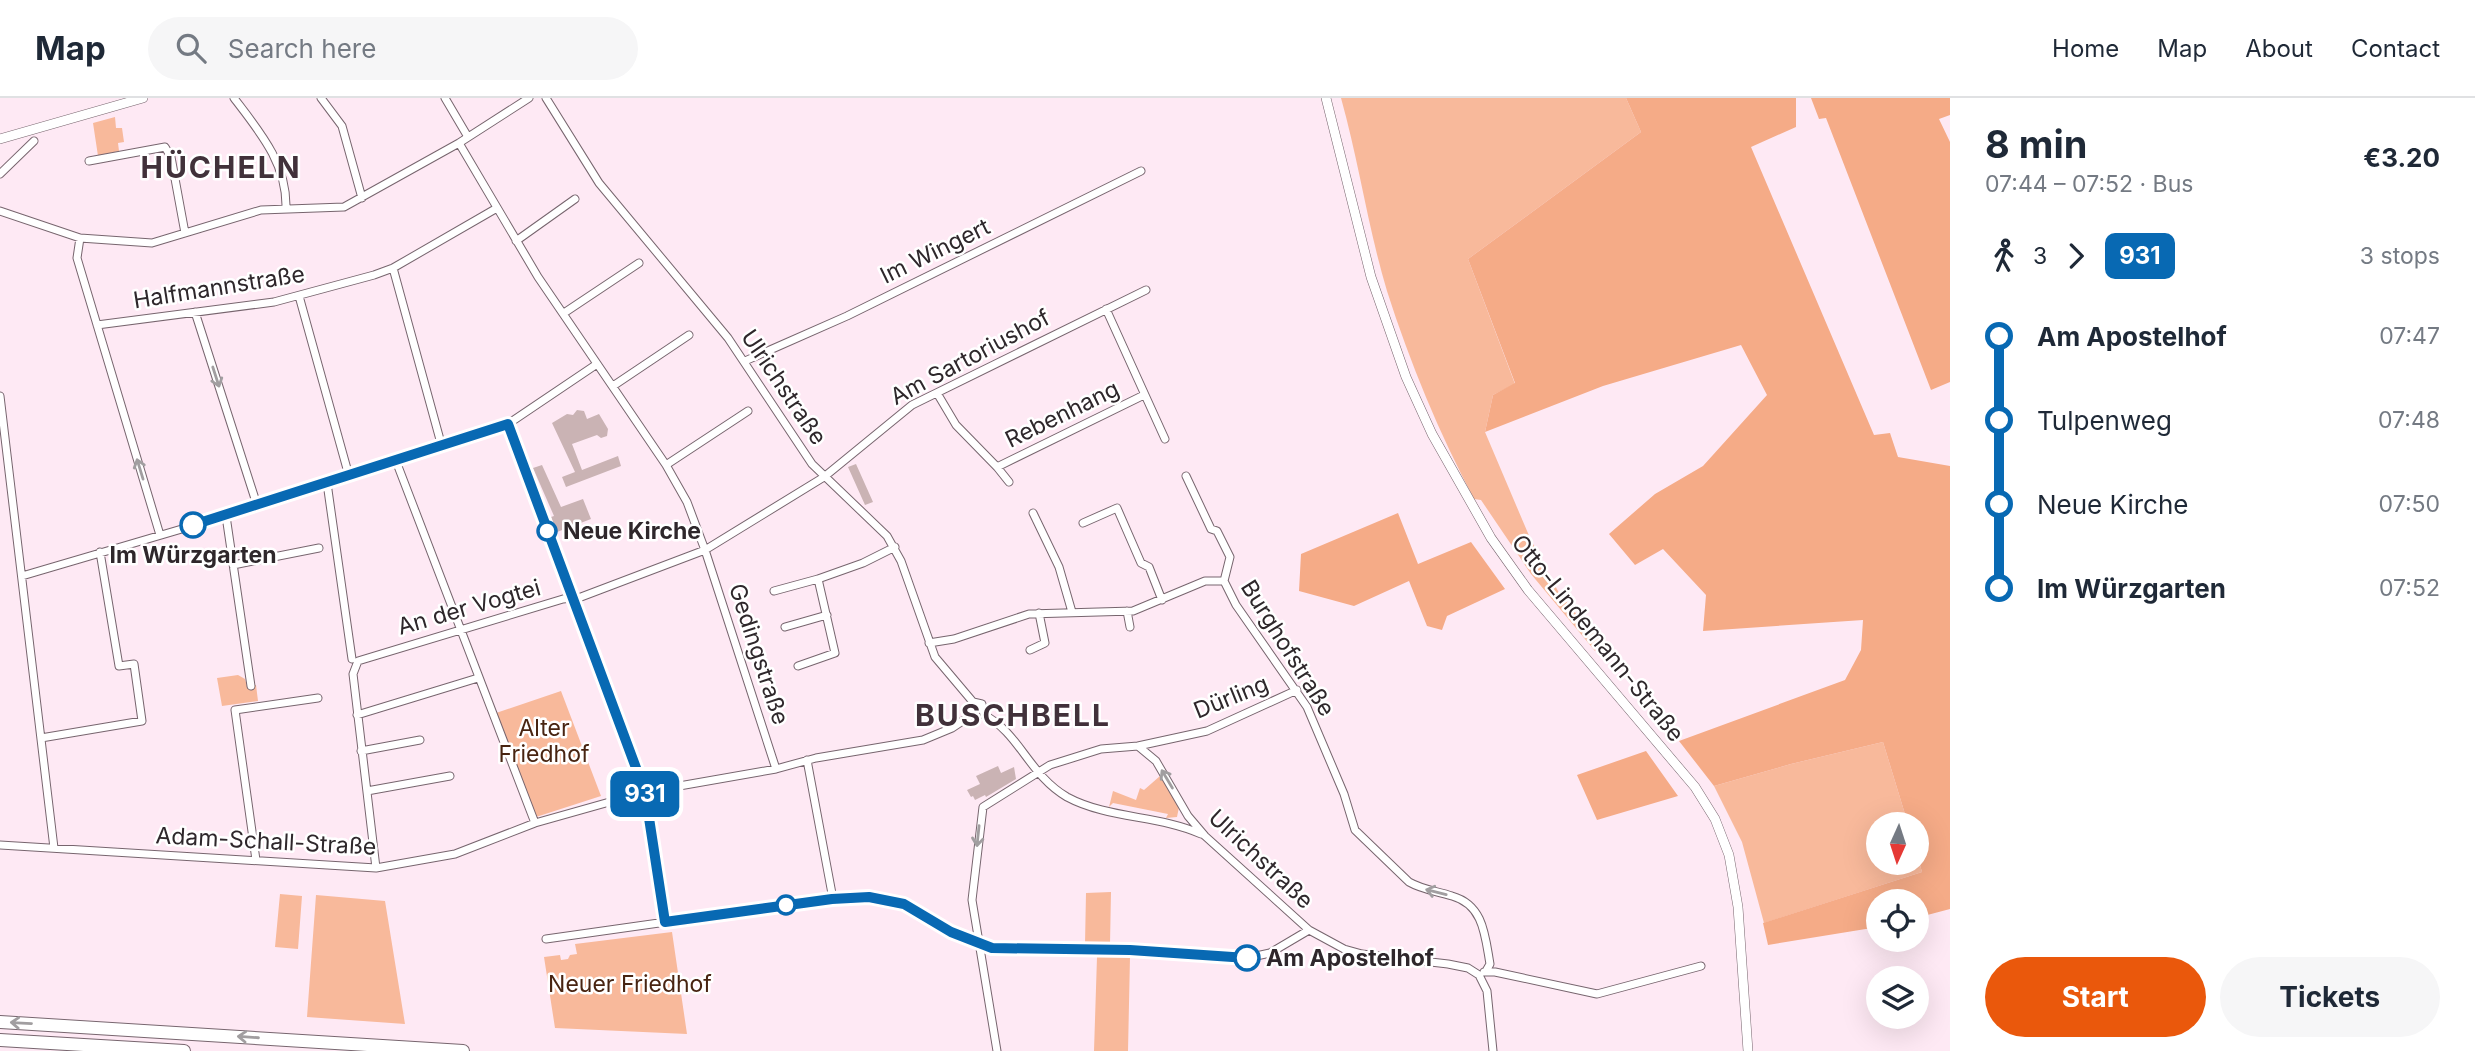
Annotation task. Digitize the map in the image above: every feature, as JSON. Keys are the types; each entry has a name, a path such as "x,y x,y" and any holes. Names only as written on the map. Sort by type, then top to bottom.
{"highway":[{"path":"0,1022 463,1051"},
{"path":"0,1040 184,1051"}],"street":[{"path":"0,139 143,98"},
{"path":"234,98 256,125 277,162 285,208"},
{"path":"321,98 342,126 362,198"},
{"path":"445,98 468,137"},
{"path":"0,211 80,238 152,243 261,210 344,207 459,143 529,98"},
{"name":"Ulrichstraße","path":"546,98 598,184 713,319 745,361 795,441 824,477 869,516 895,547 938,662 974,702"},
{"name":"Otto-Lindemann-Straße","path":"1326,98 1385,322 1406,377 1439,446 1491,538 1528,590 1687,777 1715,819 1729,855 1738,907 1748,1051"},
{"path":"0,174 34,141"},
{"name":"Gedingstraße","path":"459,143 538,277 666,465 687,502 776,769"},
{"path":"89,160 160,146 170,150 185,233"},
{"name":"Im Wingert","path":"745,361 848,316 1141,172"},
{"path":"516,240 575,199"},
{"name":"Halfmannstraße","path":"97,325 274,302 299,296 393,268 497,208"},
{"path":"80,238 77,258 160,535"},
{"path":"564,313 639,263"},
{"path":"393,268 442,447"},
{"name":"Am Sartoriushof","path":"824,477 907,409 1146,290"},
{"path":"299,296 349,476"},
{"name":"Rebenhang","path":"1107,309 1166,439"},
{"path":"195,312 257,505"},
{"path":"613,386 689,335"},
{"path":"22,576 226,516 508,424 597,364"},
{"name":"Rebenhang","path":"937,393 956,425 1009,482"},
{"name":"Rebenhang","path":"997,467 1144,395"},
{"path":"0,396 54,848"},
{"path":"666,465 748,411"},
{"path":"508,424 645,792 665,922"},
{"path":"396,461 535,824"},
{"path":"1186,476 1211,529 1217,531 1230,557 1224,581"},
{"name":"An der Vogtei","path":"376,868 353,674 358,661 581,597 705,550 824,477"},
{"path":"327,483 352,660"},
{"path":"1083,523 1117,508 1142,563 1149,567 1162,600"},
{"path":"1033,513 1059,567 1072,612"},
{"path":"226,516 251,686"},
{"path":"774,591 863,563 895,547"},
{"path":"233,565 319,548"},
{"path":"41,738 142,721 134,664 119,666 100,552"},
{"path":"797,666 835,653 818,579"},
{"name":"Burghofstraße","path":"929,643 954,639 1020,616 1039,613 1127,611 1205,582 1224,581 1236,605 1307,707 1345,794 1359,835 1409,882 1418,888 1453,896 1467,903 1480,917 1490,964 1483,973 1493,1051"},
{"path":"1127,611 1130,626"},
{"path":"1030,650 1045,643 1039,613"},
{"path":"785,627 827,615"},
{"path":"357,715 478,678"},
{"name":"Dürling","path":"1138,746 1207,731 1297,690"},
{"path":"256,860 235,710 318,698"},
{"path":"974,702 982,704 984,715 977,719 970,716 969,706 974,702"},
{"path":"984,715 1012,738 1036,773 1079,803 1176,825 1205,836"},
{"name":"Adam-Schall-Straße","path":"0,845 376,868 455,855 535,824 645,792 923,740 946,732 970,716"},
{"path":"361,751 420,740"},
{"path":"997,1051 972,900 981,813 987,803 1036,773 1079,754 1138,746"},
{"name":"Ulrichstraße","path":"1138,746 1156,761 1184,809 1205,836 1309,930 1344,949 1362,954 1448,964 1483,973"},
{"path":"807,760 832,899"},
{"path":"367,791 450,776"},
{"path":"1176,825 1183,820 1184,809"},
{"path":"546,939 832,899 889,900 918,911 951,932 992,948 1130,950 1247,958 1270,953 1309,930"},
{"path":"1483,973 1597,993 1701,966"}],"green space":[{"path":"1341,98 1626,98 1641,132 1468,259 1515,384 1493,395 1485,432 1530,538 1559,593 1588,628 1602,639 1595,651 1531,574 1481,500 1474,499 1437,423 1405,345 1387,291"},
{"path":"115,117 116,128 122,128 124,142 118,143 119,151 98,156 93,123"},
{"path":"238,675 245,679 247,686 256,685 258,701 222,706 217,678"},
{"name":"Alter Friedhof","path":"561,691 601,796 536,817 496,713"},
{"path":"1883,742 1904,812 1866,812 1866,875 1913,875 1764,923 1742,842 1714,786"},
{"path":"1160,776 1179,807 1177,817 1166,818 1168,814 1113,803 1109,807 1113,791 1136,800 1140,788 1144,790"},
{"path":"1111,892 1110,944 1085,944 1086,893"},
{"path":"280,894 302,896 298,949 275,947"},
{"path":"316,895 385,901 405,1024 307,1017"},
{"name":"Neuer Friedhof","path":"672,932 687,1034 555,1028 544,957 560,955 561,960 568,959 570,955 577,954 575,944"},
{"path":"1097,957 1130,957 1128,1051 1094,1051"}],"shaded area":[{"path":"1626,98 1796,98 1796,127 1751,147 1874,435 1890,433 1898,457 1950,466 1950,909 1929,915 1929,889 1869,889 1913,875 1929,875 1929,812 1904,812 1883,742 1714,786 1679,741 1845,680 1861,650 1863,620 1703,631 1706,595 1663,549 1635,565 1609,534 1655,494 1703,466 1767,395 1741,345 1603,386 1485,432 1493,395 1515,383 1468,259 1641,132"},
{"path":"1811,98 1950,98 1950,115 1939,119 1950,142 1950,382 1931,390 1826,118 1819,119"},
{"path":"1398,513 1418,564 1471,542 1505,589 1447,616 1442,630 1427,626 1409,581 1354,606 1299,591 1301,554"},
{"path":"1646,751 1678,796 1597,820 1577,775"},
{"path":"1866,890 1866,929 1768,945 1763,923"}],"building":[{"path":"577,410 584,411 587,419 599,414 608,429 607,436 601,438 597,435 572,444 582,470 618,456 621,466 566,487 562,477 575,472 552,423 567,414 573,415"},
{"path":"856,464 873,502 865,505 848,467"},
{"path":"542,465 561,507 583,499 591,519 557,532 551,517 554,516 533,468"},
{"path":"998,766 1001,773 1014,767 1016,779 986,797 985,795 975,800 971,797 967,790 980,784 976,776"}],"bus line":[{"name":"931","path":"193,525 508,424 645,792 665,922 832,899 869,897 904,904 951,932 992,948 1130,950 1247,958"}],"place":[{"name":"Im Würzgarten","path":"193,525"},
{"name":"Neue Kirche","path":"547,531"},
{"name":"Am Apostelhof","path":"1247,958"}],"district":[{"name":"HÜCHELN","path":"221,167"},
{"name":"BUSCHBELL","path":"1013,715"}]}
